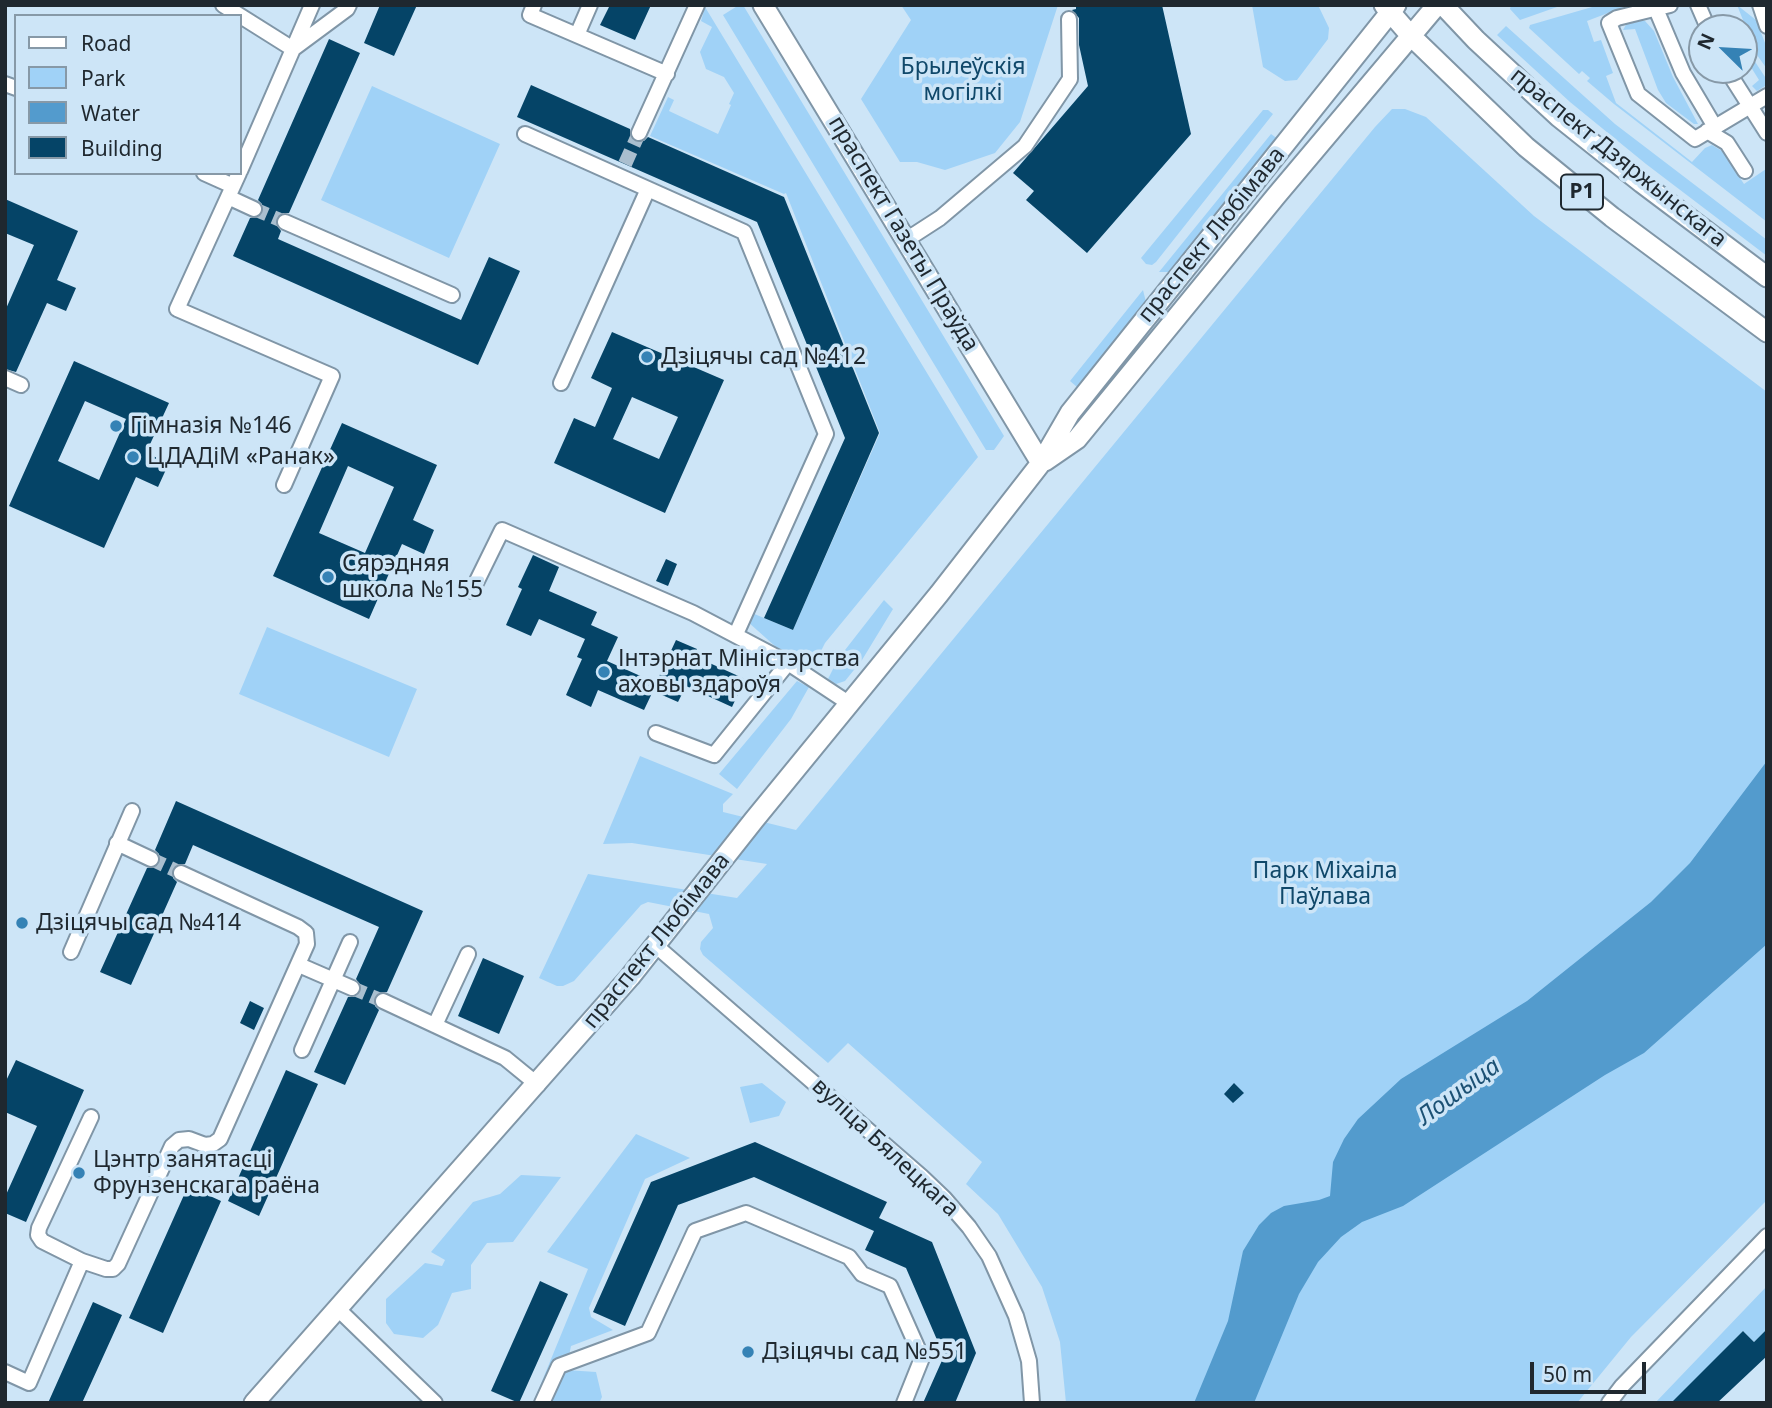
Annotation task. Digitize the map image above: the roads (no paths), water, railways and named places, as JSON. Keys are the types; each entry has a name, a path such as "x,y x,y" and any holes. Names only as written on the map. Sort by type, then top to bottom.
{"main road":[{"name":"праспект Газеты Праўда","path":"764,5 1041,463"},
{"name":"праспект Любімава","path":"1041,463 1077,439 1317,146 1437,5"},
{"name":"праспект Дзяржынскага","path":"1443,5 1476,40 1559,117 1767,277"},
{"name":"праспект Любімава","path":"254,1403 537,1085 655,945 1041,463 1070,413 1390,8"},
{"name":"праспект Дзяржынскага","path":"1390,8 1411,36 1526,147 1612,217 1767,332"}],"street":[{"path":"242,166 312,5"},
{"path":"293,49 349,5"},
{"path":"534,5 530,15 667,74"},
{"path":"577,35 590,5"},
{"path":"639,133 697,5"},
{"path":"1760,5 1767,26"},
{"path":"1745,171 1727,143 1711,129 1683,73 1663,7 1609,23 1637,94 1695,139 1711,129 1767,96"},
{"path":"242,17 293,49"},
{"path":"906,240 940,218 1025,146 1070,79 1069,19"},
{"path":"1735,84 1767,133"},
{"path":"525,134 622,170 648,189 744,232 826,434 736,634"},
{"path":"211,175 235,182 254,209"},
{"path":"235,182 177,309 332,376 284,485"},
{"path":"561,383 648,189"},
{"path":"285,222 453,295"},
{"path":"5,378 21,385"},
{"path":"472,591 502,530 736,634 789,663 850,704"},
{"path":"656,733 714,755 789,663"},
{"path":"71,952 132,811"},
{"path":"117,844 150,859"},
{"path":"91,1117 38,1235 41,1241 82,1261 113,1269 118,1264 172,1146 179,1140 189,1139 205,1145 213,1144 219,1139 307,944 306,933 298,927 181,873"},
{"path":"302,1050 350,942"},
{"name":"вуліца Бялецкага","path":"655,945 911,1168 944,1198 969,1227 989,1256 1016,1316 1029,1361 1032,1403"},
{"path":"435,1025 468,954"},
{"path":"299,965 352,988"},
{"path":"383,1001 506,1058 537,1085"},
{"path":"542,1403 559,1366 648,1334 695,1231 746,1213 849,1257 862,1274 890,1286 922,1358 904,1403"},
{"path":"1609,1403 1622,1386 1767,1236"},
{"path":"5,1372 29,1383 82,1261"},
{"path":"338,1310 435,1403"}],"water":[{"name":"Лошыца","path":"1767,761 1767,944 1644,1053 1605,1075 1403,1206 1362,1222 1341,1237 1318,1262 1299,1294 1254,1403 1194,1403 1228,1321 1243,1251 1259,1225 1271,1213 1284,1206 1330,1196 1333,1162 1358,1119 1401,1079 1527,1001 1651,902 1690,863"}],"tunnel":[{"path":"625,164 639,133"},
{"path":"254,209 285,222"},
{"path":"151,859 181,873"},
{"path":"352,988 383,1001"}],"place":[{"name":"Дзіцячы сад №412","path":"647,357"},
{"name":"Гімназія №146","path":"116,426"},
{"name":"ЦДАДіМ «Ранак»","path":"133,457"},
{"name":"Сярэдняя школа №155","path":"328,577"},
{"name":"Інтэрнат Міністэрства аховы здароўя","path":"604,672"},
{"name":"Дзіцячы сад №414","path":"22,923"},
{"name":"Цэнтр занятасці Фрунзенскага раёна","path":"79,1173"},
{"name":"Дзіцячы сад №551","path":"748,1352"}],"park label":[{"name":"Брылеўскія могілкі","path":"963,80"},
{"name":"Парк Міхаіла Паўлава","path":"1325,884"}]}
